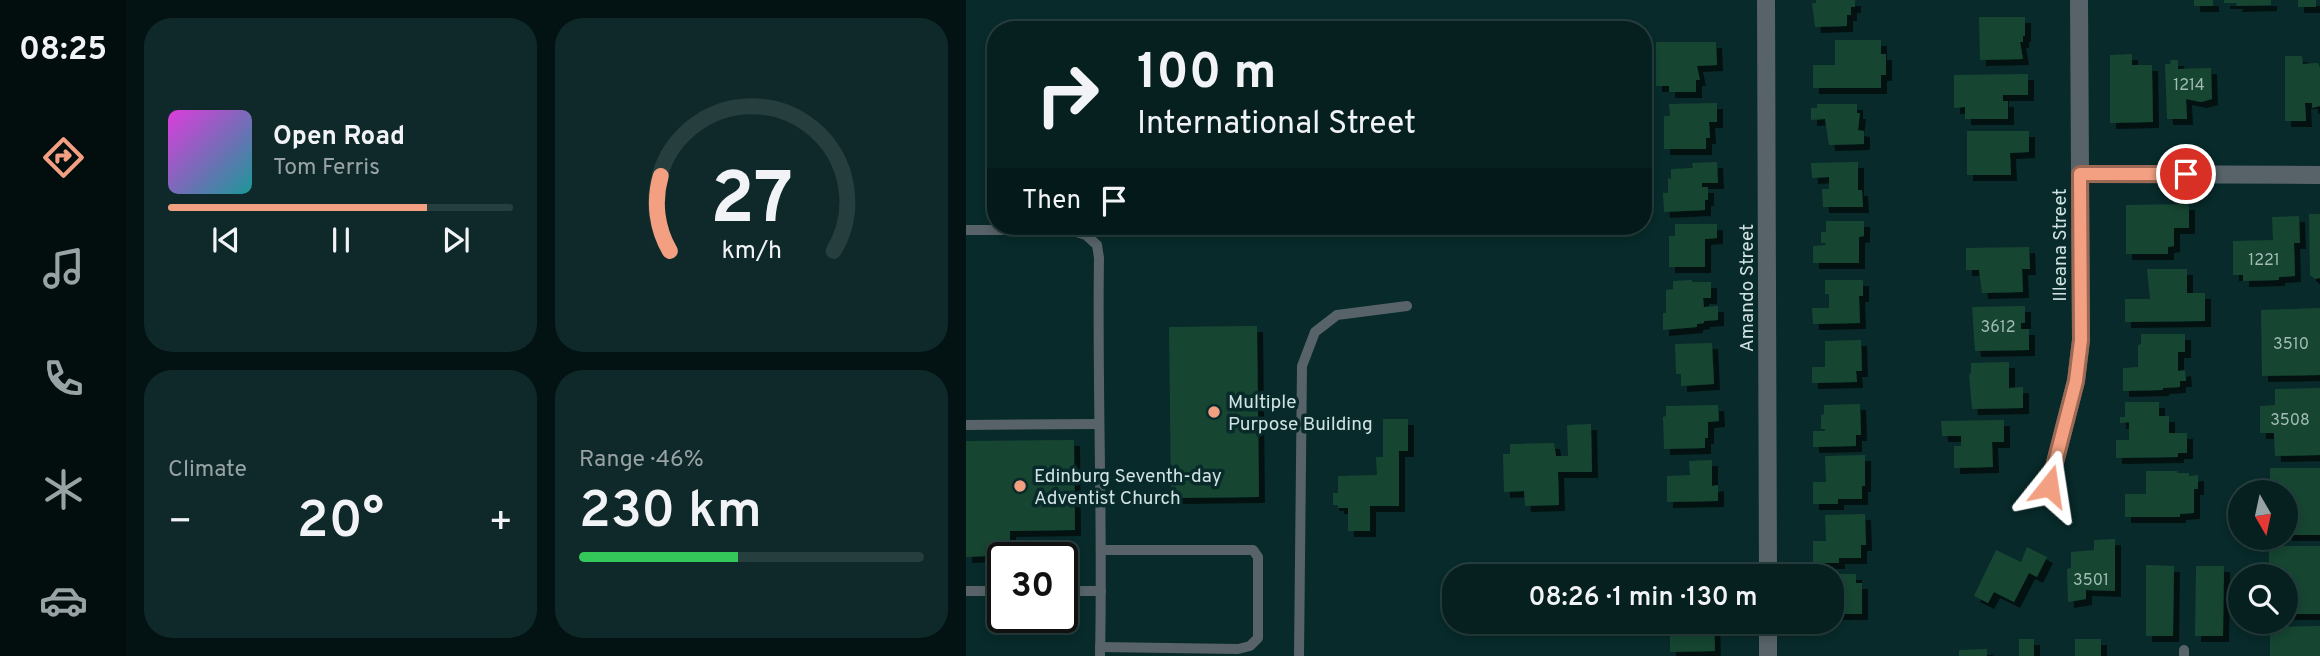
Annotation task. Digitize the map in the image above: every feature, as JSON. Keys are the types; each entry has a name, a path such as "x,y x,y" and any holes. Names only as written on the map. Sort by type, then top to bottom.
{"street":[{"name":"Amando Street","path":"1766,0 1768,564"},
{"name":"Illeana Street","path":"2049,486 2076,381 2081,340 2079,0"},
{"path":"2080,174 2320,175"},
{"path":"1768,634 1768,656"}],"lane":[{"path":"966,230 987,230"},
{"path":"1086,235 1097,245 1099,258 1098,424 1102,550 1100,652 1238,649 1250,646 1258,638 1258,556 1253,550 1102,550"},
{"path":"1300,656 1302,366 1315,332 1337,315 1407,306"},
{"path":"966,425 1098,424"},
{"path":"966,592 987,591"},
{"path":"1078,591 1101,591"}],"building":[{"path":"1816,0 1855,0 1851,15 1847,15 1847,26 1815,27 1812,3 1816,3"},
{"path":"2194,0 2213,0 2213,6 2194,6"},
{"path":"2224,0 2271,0 2271,5 2236,6 2237,3 2224,3"},
{"path":"2298,0 2316,0 2316,7 2298,7"},
{"path":"1979,17 2025,17 2025,36 2023,42 2020,42 2023,59 1980,60"},
{"path":"1835,40 1881,40 1881,54 1886,54 1886,75 1881,75 1881,88 1813,88 1813,65 1835,65"},
{"path":"1656,42 1716,42 1717,65 1697,66 1700,80 1696,80 1696,92 1669,92 1669,86 1656,86"},
{"path":"2132,54 2132,65 2152,65 2153,122 2110,123 2110,55"},
{"path":"2285,56 2302,56 2303,64 2318,63 2320,68 2320,106 2312,108 2312,103 2305,103 2306,121 2285,121"},
{"path":"2171,60 2178,60 2178,69 2211,68 2212,99 2201,102 2186,99 2187,119 2167,119 2165,64 2170,64"},
{"path":"2028,74 2028,95 2003,95 2003,101 2008,101 2008,119 1965,119 1965,107 1954,108 1954,75"},
{"path":"1717,103 1717,122 1709,122 1710,138 1706,138 1706,149 1664,149 1664,116 1670,116 1669,104"},
{"path":"1817,104 1857,104 1857,113 1860,113 1858,130 1864,131 1864,144 1829,145 1825,119 1811,120 1811,108 1817,108"},
{"path":"1967,131 2029,131 2029,152 2010,153 2011,175 1967,175"},
{"path":"1717,162 1718,183 1702,183 1702,187 1708,187 1705,210 1664,212 1663,193 1668,193 1671,169 1693,168 1692,163"},
{"path":"1858,162 1858,190 1862,190 1863,207 1823,207 1822,189 1829,189 1829,177 1812,178 1811,163"},
{"path":"2189,204 2189,228 2174,228 2174,246 2168,247 2168,254 2126,254 2126,205"},
{"path":"2309,214 2320,214 2320,278 2315,279 2310,275"},
{"path":"2299,216 2300,243 2294,243 2295,276 2279,277 2279,280 2243,281 2243,275 2233,275 2233,241 2273,240 2272,217"},
{"path":"1826,221 1864,221 1864,236 1859,237 1859,263 1813,263 1813,246 1826,245 1821,243 1821,232 1826,232"},
{"path":"1675,224 1717,224 1717,238 1705,239 1705,267 1669,267 1669,236 1675,236"},
{"path":"2029,247 2030,269 2022,269 2023,292 1982,293 1979,270 1966,270 1966,248"},
{"path":"2147,269 2187,269 2187,293 2205,293 2205,321 2125,322 2125,299 2150,299"},
{"path":"1825,280 1863,280 1863,296 1859,296 1860,323 1813,324 1812,308 1829,308"},
{"path":"1673,281 1711,282 1711,298 1703,298 1704,307 1718,306 1718,320 1704,321 1697,324 1697,327 1663,330 1666,290 1673,289"},
{"path":"2025,306 2025,323 2021,323 2021,329 2029,329 2029,350 1975,351 1972,307"},
{"path":"2320,308 2320,375 2262,376 2261,310"},
{"name":"Multiple Purpose Building","path":"1257,326 1259,497 1171,498 1169,327"},
{"path":"2141,334 2185,334 2185,352 2178,352 2178,371 2185,370 2186,381 2180,381 2180,387 2123,391 2123,368 2138,367"},
{"path":"1861,340 1862,371 1856,371 1857,382 1812,383 1812,367 1825,367 1825,341"},
{"path":"1712,343 1714,384 1681,386 1681,374 1676,374 1675,344"},
{"path":"2009,362 2009,388 2023,387 2023,408 1972,409 1969,374 1971,363"},
{"path":"2320,388 2320,455 2275,456 2274,433 2260,433 2260,406 2275,405 2275,389"},
{"path":"2125,402 2159,402 2159,416 2169,416 2169,433 2187,433 2187,453 2178,453 2178,457 2116,458 2116,440 2129,440 2129,422 2120,423 2120,417 2125,417"},
{"path":"1860,404 1861,435 1856,435 1856,446 1813,447 1813,431 1825,431 1821,429 1824,405"},
{"path":"1718,405 1719,421 1708,422 1705,448 1664,449 1663,417 1666,416 1666,406"},
{"path":"1383,419 1408,419 1408,451 1399,451 1399,506 1370,506 1370,531 1348,531 1348,508 1333,505 1333,493 1338,493 1338,476 1377,475 1376,457 1383,457"},
{"path":"2004,420 2004,442 1992,442 1993,467 1954,468 1954,446 1961,446 1961,436 1942,436 1941,421"},
{"path":"1591,424 1592,472 1558,472 1559,505 1525,506 1524,491 1504,492 1503,454 1510,454 1510,444 1554,443 1556,456 1568,456 1567,425"},
{"name":"Edinburg Seventh-day Adventist Church","path":"1074,440 1075,530 1010,531 1010,542 987,542 987,556 966,557 966,441"},
{"path":"1865,455 1865,486 1862,486 1862,499 1838,499 1838,504 1813,504 1813,482 1826,482 1825,456"},
{"path":"1712,460 1712,486 1718,485 1718,501 1667,502 1667,476 1690,475 1689,461"},
{"path":"2270,468 2320,468 2320,535 2298,535 2298,480 2270,480"},
{"path":"2146,471 2177,471 2189,473 2189,476 2198,475 2198,489 2194,489 2194,513 2180,514 2180,517 2125,517 2125,494 2146,494"},
{"path":"1865,514 1866,545 1861,545 1861,558 1839,558 1839,563 1813,563 1813,541 1826,541 1825,515"},
{"path":"2115,539 2115,591 2086,590 2086,599 2068,602 2067,569 2071,568 2071,552 2094,550 2094,540"},
{"path":"2298,546 2320,546 2320,614 2298,614 2298,564 2269,564 2269,550 2298,550"},
{"path":"2027,547 2047,557 2037,577 2029,573 2014,602 1994,592 1988,603 1974,596 1996,550 2021,562"},
{"path":"2146,565 2174,566 2173,636 2146,636"},
{"path":"2196,566 2224,566 2223,636 2195,636"},
{"path":"1844,574 1856,574 1856,583 1862,583 1862,614 1844,614"},
{"path":"2298,626 2320,626 2320,656 2270,656 2270,634 2298,634"},
{"path":"1670,634 1714,634 1715,651 1670,652"},
{"path":"2019,639 2034,639 2034,656 2019,656"},
{"path":"2075,639 2101,639 2101,656 2075,656"},
{"path":"1987,649 1987,656 1959,656 1959,650"}],"place":[{"name":"Multiple Purpose Building","path":"1214,412"},
{"name":"Edinburg Seventh-day Adventist Church","path":"1020,486"}],"route":[{"path":"2049,486 2076,381 2081,340 2080,174 2186,174"}]}
